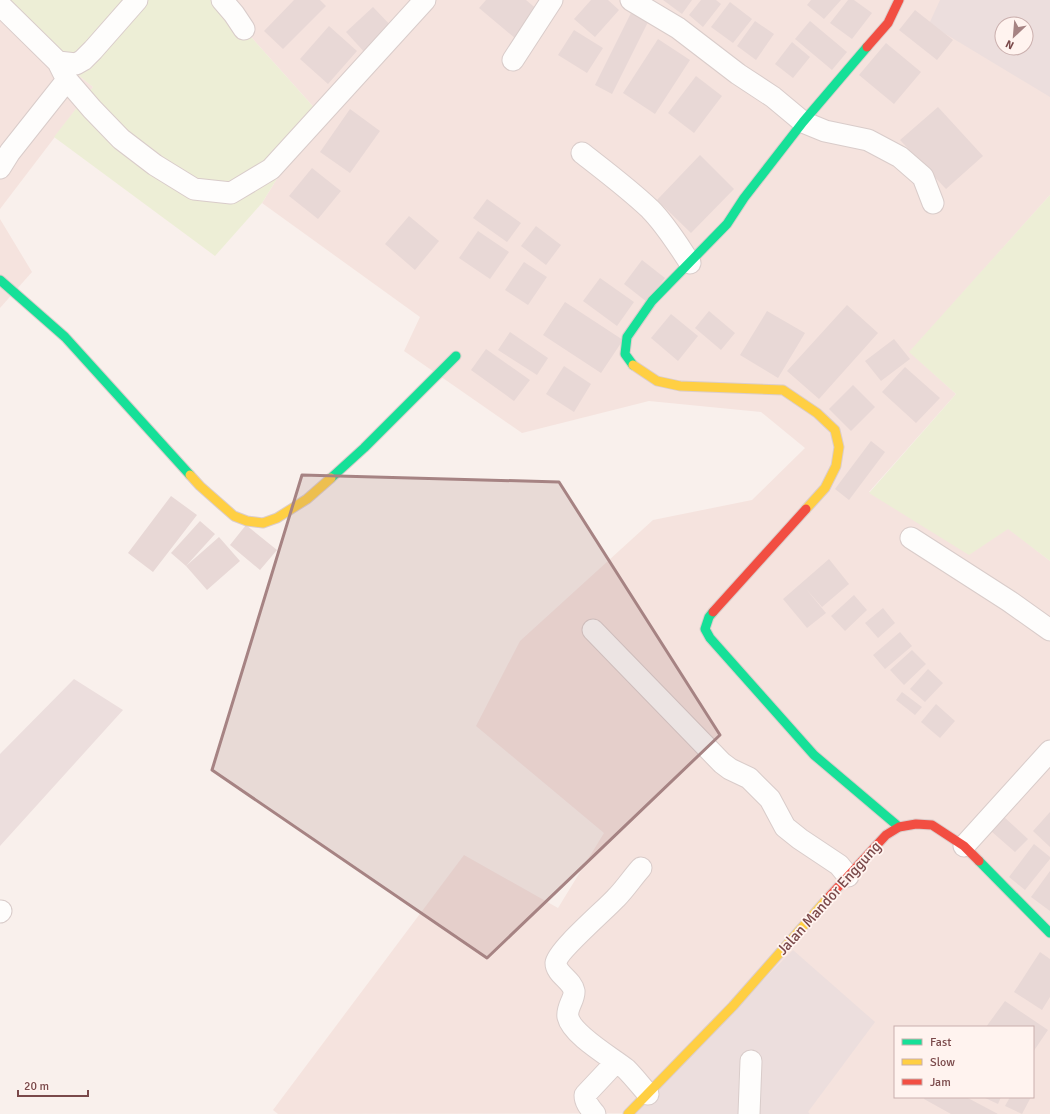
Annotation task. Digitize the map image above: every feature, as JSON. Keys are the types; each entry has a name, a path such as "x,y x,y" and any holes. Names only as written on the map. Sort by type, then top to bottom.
{"street":[{"path":"0,168 62,71 83,60 137,0"},
{"path":"222,0 244,29"},
{"path":"0,5 62,71 92,109 121,139 155,165 194,189 231,193 271,169 425,0"},
{"path":"513,60 552,0"},
{"path":"631,0 678,28 738,74 773,97 803,122 825,131 868,140 900,157 922,177 933,203"},
{"path":"899,0 888,23 803,122 744,198 727,224 652,301 627,337 625,354 633,365 657,381 680,386 783,390 817,413 835,430 839,447 836,466 825,488 709,617 705,629 710,638 814,755 899,827"},
{"path":"582,153 627,188 650,210 669,232 690,263"},
{"path":"0,280 65,336 200,486 234,516 247,521 262,523 277,518 307,499 364,448 456,356"},
{"path":"911,538 1009,601 1050,630"},
{"path":"593,630 722,763 730,769 749,778 770,799 785,827 839,865 848,876"},
{"path":"964,846 1050,751"},
{"name":"Jalan Mandor Enggung","path":"628,1114 733,1006 848,876 886,836 899,827 916,824 932,825 964,846 1050,934"},
{"path":"641,868 617,897 572,941 558,959 556,964 559,972 571,982 574,992 567,1014 570,1023 578,1033 627,1071 648,1094"},
{"path":"749,1114 751,1061"},
{"path":"596,1114 589,1108 585,1101 585,1095 616,1062"}],"highlighted area":[{"path":"302,475 559,482 720,735 487,958 212,770"}],"shaded area":[{"path":"218,0 1050,0 1050,195 910,352 956,394 869,492 1008,528 1050,561 1050,1114 278,1114 273,1110 464,855 558,908 604,833 476,726 520,641 653,520 752,500 805,448 761,412 649,401 522,433 404,351 420,317 262,203 318,112"},
{"path":"940,0 1050,0 1050,97 929,24"},
{"path":"0,11 93,87 0,209"},
{"path":"0,219 32,272 0,308"},
{"path":"74,679 123,710 0,846 0,754"},
{"path":"793,950 875,1022 808,1112 810,1114 630,1114"}],"green space":[{"path":"0,0 218,0 318,112 262,203 215,256 54,137 93,87 0,11"},
{"path":"1050,195 1050,561 1008,529 969,555 869,493 956,394 909,352"}],"building":[{"path":"294,0 320,0 326,6 283,49 264,31"},
{"path":"486,0 526,0 539,11 516,39 479,8"},
{"path":"591,0 608,0 619,10 595,37 574,19"},
{"path":"663,0 692,0 682,14"},
{"path":"701,0 716,0 721,4 703,27 689,15"},
{"path":"811,0 841,0 824,19 807,5"},
{"path":"848,0 854,0 872,13 852,39 830,23"},
{"path":"730,2 752,19 733,43 711,27"},
{"path":"373,7 395,30 367,55 346,32"},
{"path":"634,7 651,16 612,94 595,85"},
{"path":"915,10 953,40 937,60 899,30"},
{"path":"755,21 774,34 756,60 737,46"},
{"path":"810,21 847,52 832,70 795,39"},
{"path":"329,26 357,51 328,84 300,59"},
{"path":"574,30 603,48 587,73 558,55"},
{"path":"658,39 690,60 655,114 623,93"},
{"path":"792,42 810,57 793,78 775,64"},
{"path":"886,43 921,72 894,104 859,75"},
{"path":"696,76 722,96 694,133 668,113"},
{"path":"938,107 983,156 946,189 900,140"},
{"path":"350,109 380,131 350,173 320,152"},
{"path":"700,155 734,189 691,233 657,200"},
{"path":"312,168 341,191 318,219 289,196"},
{"path":"487,199 521,223 507,242 473,218"},
{"path":"409,216 439,241 415,270 385,244"},
{"path":"536,226 561,245 546,265 521,246"},
{"path":"478,231 509,252 490,279 459,258"},
{"path":"642,260 665,278 647,302 624,284"},
{"path":"524,262 547,277 528,305 505,290"},
{"path":"600,278 634,302 617,326 583,301"},
{"path":"565,302 623,340 601,373 543,335"},
{"path":"847,305 878,333 819,399 787,371"},
{"path":"709,311 735,333 721,350 695,328"},
{"path":"767,311 805,333 778,378 740,355"},
{"path":"671,314 698,336 678,361 651,338"},
{"path":"510,332 548,358 537,375 498,350"},
{"path":"894,339 910,359 881,381 865,361"},
{"path":"486,349 530,380 514,401 471,370"},
{"path":"564,366 591,384 574,412 546,394"},
{"path":"905,367 940,398 916,423 882,392"},
{"path":"853,385 875,407 851,431 829,409"},
{"path":"871,441 885,452 849,500 835,489"},
{"path":"171,496 197,515 153,572 128,553"},
{"path":"200,521 215,534 186,566 171,553"},
{"path":"246,525 277,550 260,570 230,545"},
{"path":"219,537 240,561 207,590 186,566"},
{"path":"829,559 849,584 822,607 806,589 826,613 807,628 783,599"},
{"path":"854,595 867,610 845,631 831,616"},
{"path":"883,608 895,623 878,638 865,623"},
{"path":"900,632 912,646 885,669 873,655"},
{"path":"912,650 926,664 904,685 890,670"},
{"path":"928,669 943,683 925,702 910,689"},
{"path":"902,692 922,707 915,715 896,700"},
{"path":"936,704 955,721 940,738 921,722"},
{"path":"1050,812 1050,847 1033,831"},
{"path":"1004,817 1028,839 1015,852 991,831"},
{"path":"1034,844 1050,857 1050,859 1025,890 1009,877"},
{"path":"1050,871 1050,911 1031,897"},
{"path":"1040,952 1050,959 1050,997 1042,1010 1014,992"},
{"path":"1005,1001 1048,1030 1034,1051 1034,1026 987,1026"},
{"path":"968,1098 998,1114 951,1114 924,1099"},
{"path":"985,1098 1001,1098 998,1104"},
{"path":"1009,1098 1030,1098 1022,1114 1005,1106"}],"traffic: fast":[{"path":"633,365 625,354 627,337 652,301 727,224 744,198 803,122 867,47"},
{"path":"0,280 65,337 190,475"},
{"path":"331,478 364,448 456,356"},
{"path":"713,612 709,617 705,629 710,638 814,755 899,827"},
{"path":"979,861 1050,933"}],"traffic: slow":[{"path":"633,365 657,381 680,386 783,390 817,413 835,430 839,447 836,466 825,488 806,509"},
{"path":"190,475 200,486 234,516 247,521 263,523 277,518 307,499 331,478"},
{"path":"628,1114 733,1006 828,898"}],"traffic: jam":[{"path":"867,47 888,23 899,0"},
{"path":"713,612 806,509"},
{"path":"828,898 886,835 899,827 916,824 932,825 964,846 979,861"}]}
